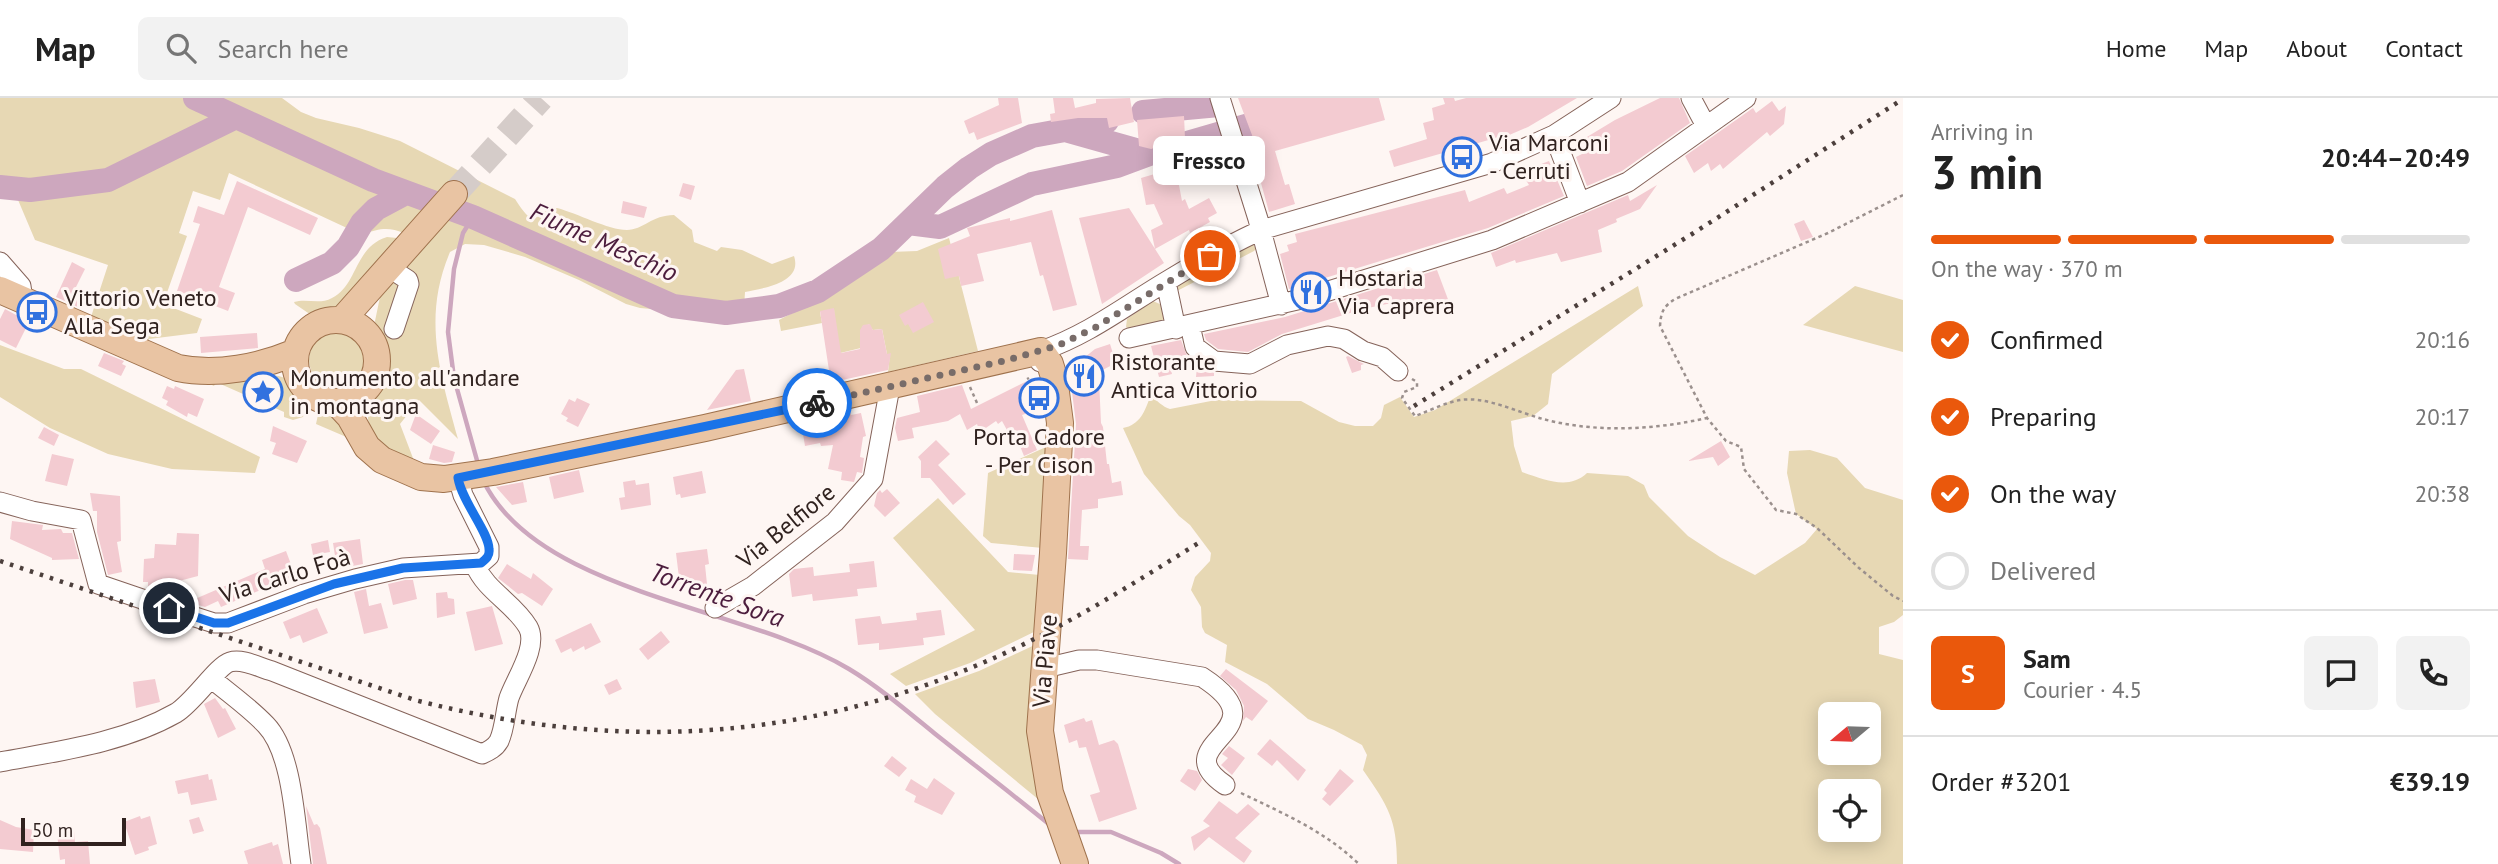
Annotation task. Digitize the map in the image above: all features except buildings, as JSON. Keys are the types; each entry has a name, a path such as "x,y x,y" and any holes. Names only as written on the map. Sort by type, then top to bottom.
{"main road":[{"path":"354,325 384,272 449,198"},
{"path":"11,295 178,369 202,371 297,364"},
{"path":"363,438 360,408 377,366 373,341 354,325 330,320 318,323 308,330 301,340 297,364 312,394 336,402 356,397 366,390"},
{"path":"336,402 344,408 374,454 402,470 434,479 473,476 890,387 1041,351"},
{"name":"Via Piave","path":"1041,351 1050,364 1039,385 1053,416 1058,452 1040,731 1045,774 1073,860"},
{"path":"1008,360 1031,366 1039,385"}],"street":[{"path":"1041,351 1086,332 1166,282 1261,230 1492,163 1554,135 1611,98"},
{"path":"1692,98 1706,126"},
{"path":"1129,338 1282,305 1492,240 1628,182 1746,98"},
{"path":"1225,113 1282,305"},
{"path":"1554,135 1580,203"},
{"path":"0,262 21,286 11,295"},
{"path":"384,272 408,281 409,284 394,329"},
{"path":"1166,282 1183,328 1195,347 1214,361 1250,364 1287,345 1328,336 1344,339 1363,351 1382,357 1398,371"},
{"path":"1039,385 1064,361 1086,332"},
{"name":"Via Belfiore","path":"715,608 753,586 835,522 873,480 890,387"},
{"path":"0,762 128,735 190,703 222,666 239,661 272,671 482,754 490,750 499,740 510,695 523,667 531,636 525,623 484,581 475,565 489,555 489,547 466,502 473,476"},
{"name":"Via Carlo Foà","path":"0,502 82,520 98,584 214,623 240,620 334,584 403,568 475,565"},
{"path":"1045,668 1079,660 1097,660 1202,677 1231,704 1233,719 1230,727 1207,754 1205,763 1212,776 1225,785"},
{"path":"212,679 266,725 275,737 288,774 301,864"}],"path":[{"path":"1903,195 1828,233 1675,299 1665,306 1661,313 1660,326 1707,418 1726,441 1741,447 1744,469 1776,510 1796,514 1818,528 1859,568 1903,601"},
{"path":"1398,371 1417,382 1417,387 1404,392 1402,398 1415,416 1432,408 1466,400 1497,405 1545,420 1611,429 1690,423 1707,418"},
{"path":"968,382 977,403"},
{"path":"1225,785 1313,828 1342,848 1359,864"}],"shaded area":[{"path":"0,98 282,98 301,112 316,118 400,141 515,199 528,216 533,218 557,208 627,230 638,228 660,217 674,215 692,230 694,242 717,251 721,247 742,250 772,264 794,256 795,265 793,272 780,283 745,292 744,308 686,312 640,308 626,304 525,257 484,245 465,244 450,252 442,276 435,323 440,368 458,439 419,400 400,424 416,466 387,453 370,430 368,408 384,363 375,321 380,297 390,281 425,242 387,229 362,235 229,173 220,200 193,191 179,233 187,236 163,304 202,319 197,333 149,339 144,349 90,320 108,265 35,240 10,181 0,178"},
{"path":"387,237 397,238 336,311 314,317 295,304 294,302 299,301 332,298 347,284 368,249"},
{"path":"949,238 978,351 888,372 890,354 887,354 882,329 873,330 868,324 865,347 836,354 834,309 820,312 822,323 781,331 779,320 851,281 890,252 917,251"},
{"path":"1253,244 1256,249 1254,251 1177,291 1179,283"},
{"path":"1638,286 1643,306 1552,374 1548,404 1533,416 1511,421 1514,446 1522,472 1556,482 1572,481 1587,473 1628,476 1644,485 1649,497 1688,536 1755,575 1805,543 1817,529 1796,514 1787,473 1789,451 1810,450 1837,458 1865,488 1903,500 1903,615 1894,622 1879,627 1879,654 1903,660 1903,864 1397,864 1393,824 1385,804 1363,770 1367,755 1362,745 1308,719 1267,684 1225,662 1227,645 1205,633 1201,607 1191,590 1195,577 1210,561 1211,553 1144,474 1123,428 1138,421 1150,397 1170,409 1216,400 1301,401 1339,422 1355,426 1373,426 1381,418 1384,405 1400,397 1414,417 1435,410"},
{"path":"1855,286 1903,300 1903,352 1803,325"},
{"path":"1153,301 1162,305 1165,322 1126,327 1127,319"},
{"path":"332,332 342,332 357,340 363,349 363,371 357,380 342,388 332,388 314,376 309,365 309,355 321,337"},
{"path":"0,345 64,369 81,369 260,457 255,473 172,469 108,454 50,428 0,397"},
{"path":"273,375 291,381 308,401 303,417 293,420 284,417 284,412 216,382 214,386 200,379"},
{"path":"324,407 333,409 351,439 316,424 319,410"},
{"path":"1046,447 1043,548 991,543 983,536 988,473"},
{"path":"938,498 1008,572 1040,575 1042,628 970,663 906,686 890,674 975,630 893,538"},
{"path":"1041,642 1044,804 935,714 915,694 979,671"}],"waterway":[{"name":"Fiume Meschio","path":"195,98 373,180 473,217 673,306 726,313 779,306 818,291 881,249 945,187 969,168 991,154 1032,136 1065,130 1136,150 1156,152 1249,125"},
{"path":"1143,112 1219,105"},
{"path":"0,187 30,190 108,180 236,117"},
{"path":"1070,129 1107,121"},
{"path":"908,223 940,227 1032,184 1117,166 1152,153"},
{"path":"296,280 332,263 348,247 362,223 376,209 406,193"},
{"name":"Torrente Sora","path":"473,217 463,233 454,269 448,332 454,378 478,464"},
{"name":"Torrente Sora","path":"484,482 511,520 550,550 597,574 757,629 806,648 849,669 893,700 1050,825"},
{"name":"Torrente Sora","path":"1074,832 1111,832 1161,853 1179,864"}],"tunnel":[{"path":"454,194 541,98"}],"railway":[{"path":"1414,406 1692,234 1903,99"},
{"path":"0,561 415,700 489,716 561,727 633,732 705,730 776,723 846,709 917,688 987,661 1042,635 1096,606 1200,542"}],"way so far":[{"path":"817,403 1008,360 1059,345 1096,327 1210,256"}],"place":[{"name":"Via Marconi - Cerruti","path":"1462,157"},
{"name":"Fressco","path":"1210,256"},
{"name":"Hostaria Via Caprera","path":"1311,292"},
{"name":"Vittorio Veneto Alla Sega","path":"37,312"},
{"name":"Ristorante Antica Vittorio","path":"1084,376"},
{"name":"Monumento all'andare in montagna","path":"263,392"},
{"name":"Porta Cadore - Per Cison","path":"1039,398"}],"route":[{"path":"169,608 214,623 228,623 334,584 403,568 475,565 489,555 489,547 466,502 458,478 817,403"}]}
